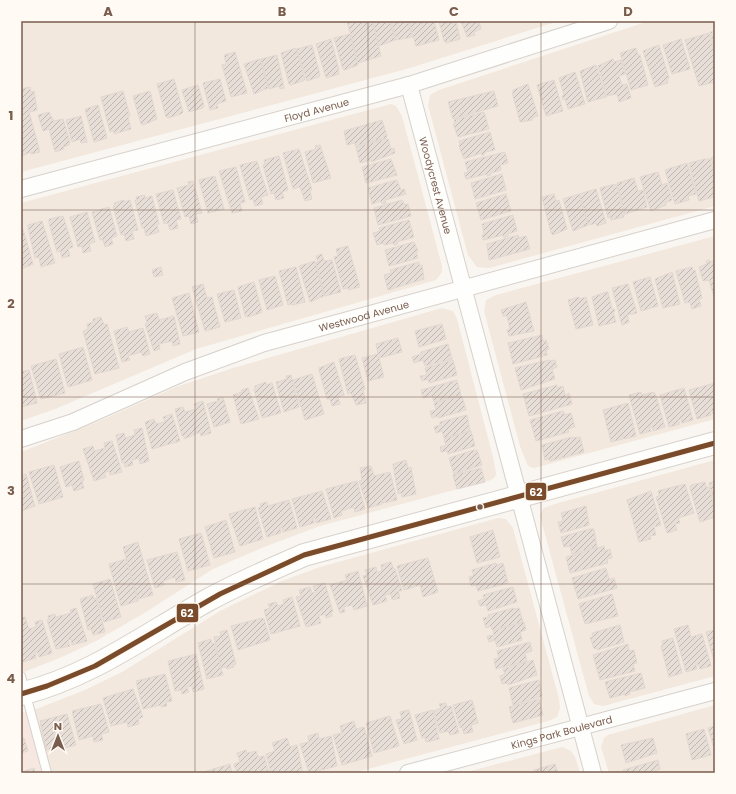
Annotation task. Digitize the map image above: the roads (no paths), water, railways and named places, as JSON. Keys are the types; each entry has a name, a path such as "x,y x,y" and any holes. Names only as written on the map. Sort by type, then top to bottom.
{"street":[{"name":"Floyd Avenue","path":"21,189 409,85 609,21"},
{"name":"Woodycrest Avenue","path":"409,85 462,288 520,496 593,773"},
{"name":"Westwood Avenue","path":"21,439 73,422 185,372 264,343 715,220"},
{"path":"23,688 56,684 96,666 208,600 304,555 715,443"},
{"name":"Kings Park Boulevard","path":"408,773 715,691"}],"lane":[{"path":"23,688 47,773"}]}
